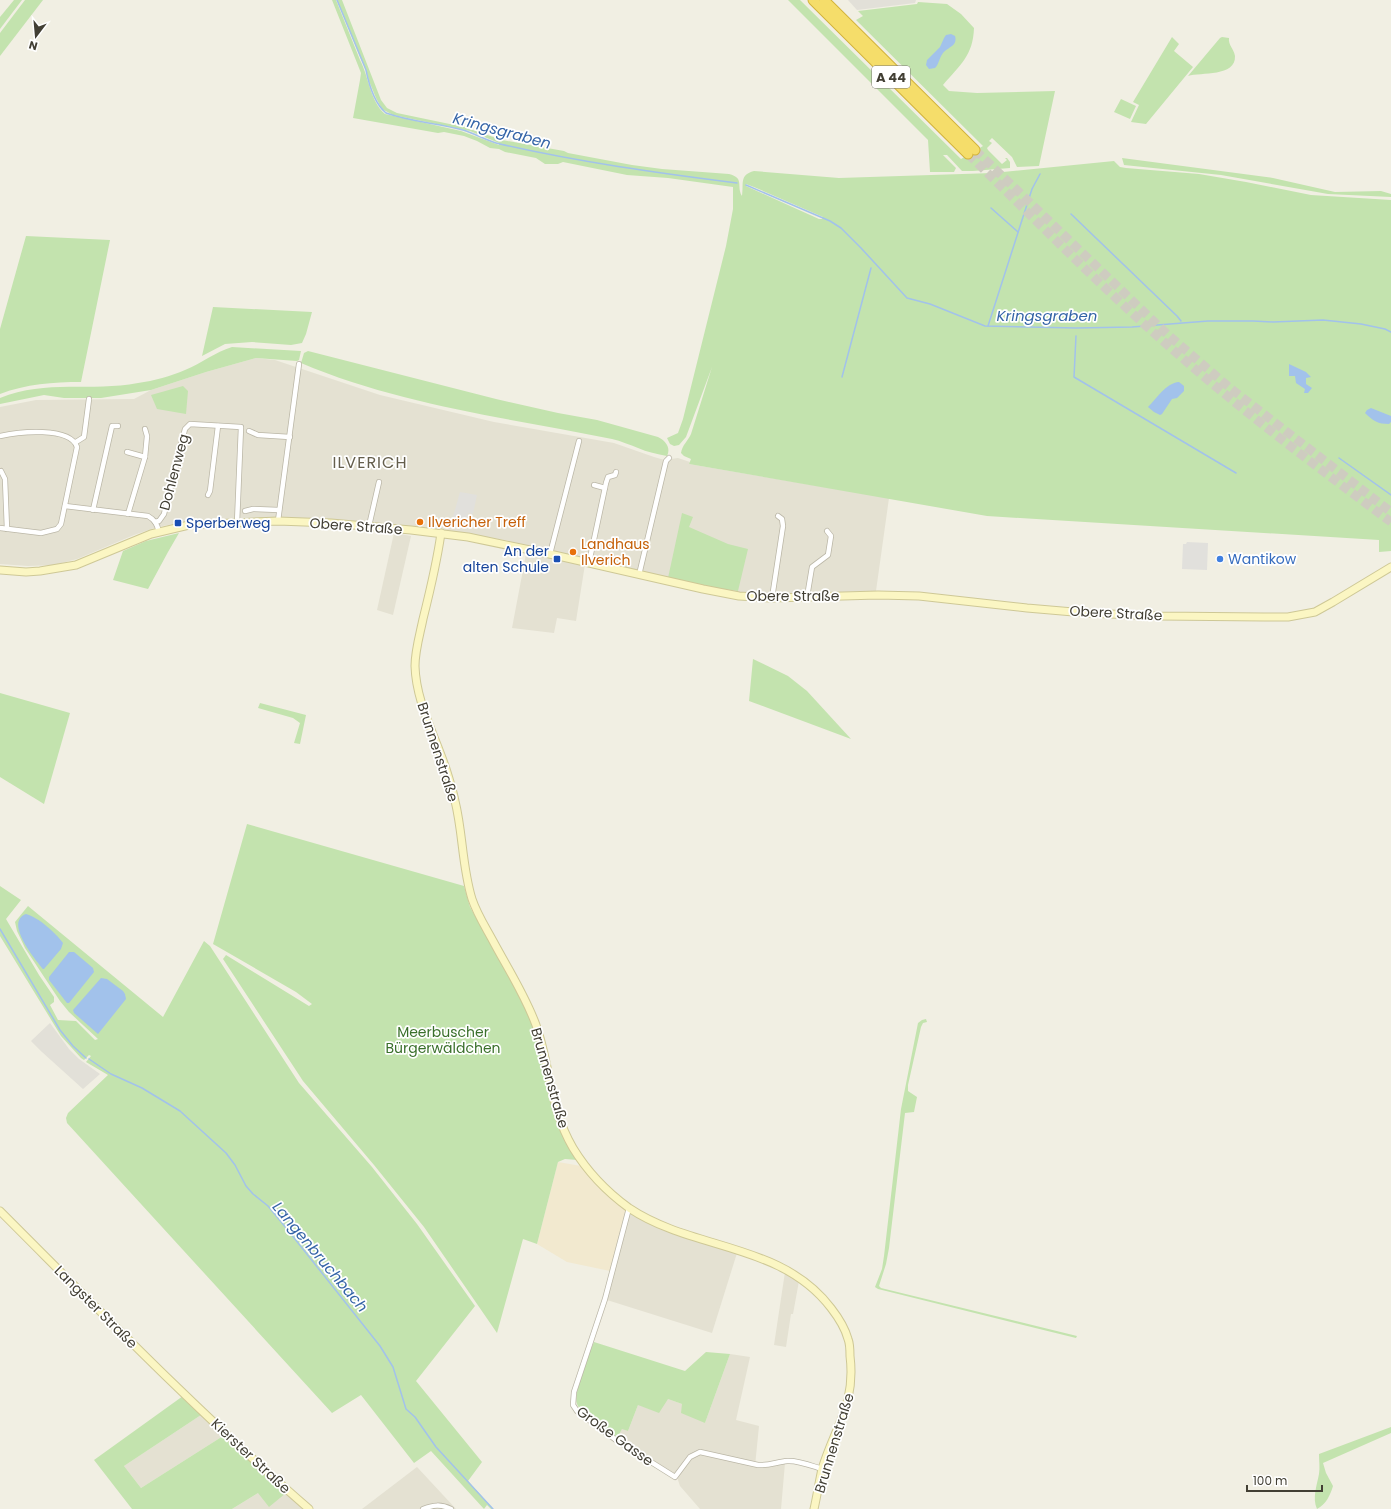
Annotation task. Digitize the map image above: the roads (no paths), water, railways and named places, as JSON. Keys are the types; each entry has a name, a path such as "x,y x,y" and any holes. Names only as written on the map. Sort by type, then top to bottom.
{"highway":[{"name":"A 44","path":"813,0 972,152 824,0"}],"street":[{"path":"278,521 299,364"},
{"path":"76,442 84,437 89,399"},
{"name":"Dohlenweg","path":"155,522 159,521 164,514 185,429 190,424 241,427 237,523"},
{"path":"93,510 112,426 118,426"},
{"path":"208,495 210,491 218,426"},
{"path":"128,514 145,457 147,436 145,429"},
{"path":"249,431 258,434 290,437"},
{"path":"0,436 28,432 52,433 66,436 76,442 77,447 61,524 57,530 41,532 0,528"},
{"path":"550,554 579,441"},
{"path":"127,452 145,457"},
{"path":"639,575 666,461 669,458"},
{"path":"1,471 5,479 7,529"},
{"path":"588,563 608,477 615,475 616,472"},
{"path":"369,526 379,482"},
{"path":"594,485 605,488"},
{"path":"65,506 148,516 153,519 159,532"},
{"path":"245,511 253,509 279,510"},
{"path":"772,598 783,526 782,519 778,516"},
{"name":"Obere Straße","path":"0,570 26,572 40,571 76,564 159,532 188,525 278,521 331,523 441,533 494,542 639,575 719,592 752,597 772,598 878,595 912,596 1085,613 1159,616 1288,617 1306,614 1323,608 1391,567"},
{"path":"807,597 812,567 828,555 831,536 827,531"},
{"name":"Brunnenstraße","path":"441,533 438,554 417,647 417,682 421,701 446,770 455,802 466,875 472,900 531,1011 540,1037 557,1114 566,1134 582,1162 595,1178 629,1208 650,1220 672,1230 756,1256 786,1270 814,1288 835,1314 849,1340 852,1373 849,1400 822,1469 814,1509"},
{"name":"Große Gasse","path":"629,1208 605,1299 574,1392 572,1405 577,1411 616,1440 676,1477 690,1457 700,1452 765,1466 794,1461 822,1469"},
{"name":"Langster Straße","path":"0,1211 193,1402"},
{"name":"Kierster Straße","path":"193,1402 309,1509"},
{"path":"424,1509 435,1505 445,1506 451,1509"}],"water":[{"path":"951,34 955,36 956,39 954,44 943,53 935,68 929,69 926,65 927,60 940,47 946,35"},
{"path":"1289,364 1306,372 1311,377 1306,378 1306,384 1312,388 1308,393 1304,393 1305,389 1296,383 1295,376 1289,376"},
{"path":"1179,382 1184,386 1184,391 1177,398 1172,399 1162,414 1160,415 1154,412 1148,407 1166,388"},
{"path":"1371,408 1391,416 1391,422 1389,424 1385,424 1373,420 1365,413"},
{"path":"26,914 36,918 63,943 61,949 44,969 28,949 20,932 18,925 20,918"},
{"path":"69,952 74,952 93,968 94,972 69,1003 67,1003 49,980 49,977"},
{"path":"101,978 107,979 123,991 126,999 98,1034 74,1013 73,1010"}],"waterway":[{"name":"Kringsgraben","path":"337,0 366,70 373,93 378,104 386,113 463,130 495,143 559,156 737,183"},
{"path":"988,326 1032,189 1040,174"},
{"name":"Kringsgraben","path":"746,185 830,221 841,228 907,298 930,304 985,326 1076,328 1132,327 1208,321 1273,322 1323,320 1361,324 1385,329 1391,332"},
{"path":"991,208 1018,232"},
{"path":"1071,214 1181,321"},
{"path":"842,377 871,268"},
{"path":"1076,336 1074,377 1236,473"},
{"path":"1339,458 1391,495"},
{"name":"Langenbruchbach","path":"0,929 60,1030 73,1046 86,1058"},
{"name":"Langenbruchbach","path":"89,1059 111,1074 142,1088 180,1111 226,1153 235,1165 246,1186 253,1194 268,1206 380,1346 393,1367 406,1409 415,1417 436,1447 493,1509"}],"tunnel":[{"path":"975,150 1167,334 1230,388 1391,512"},
{"path":"968,154 1112,295 1189,364 1274,434 1391,522"}],"place":[{"name":"Ilvericher Treff","path":"420,522"},
{"name":"Sperberweg","path":"178,523"},
{"name":"Landhaus Ilverich","path":"573,552"},
{"name":"An der alten Schule","path":"557,559"},
{"name":"Wantikow","path":"1220,559"}],"district":[{"name":"ILVERICH","path":"370,462"}],"park label":[{"name":"Meerbuscher Bürgerwäldchen","path":"443,1040"}]}
